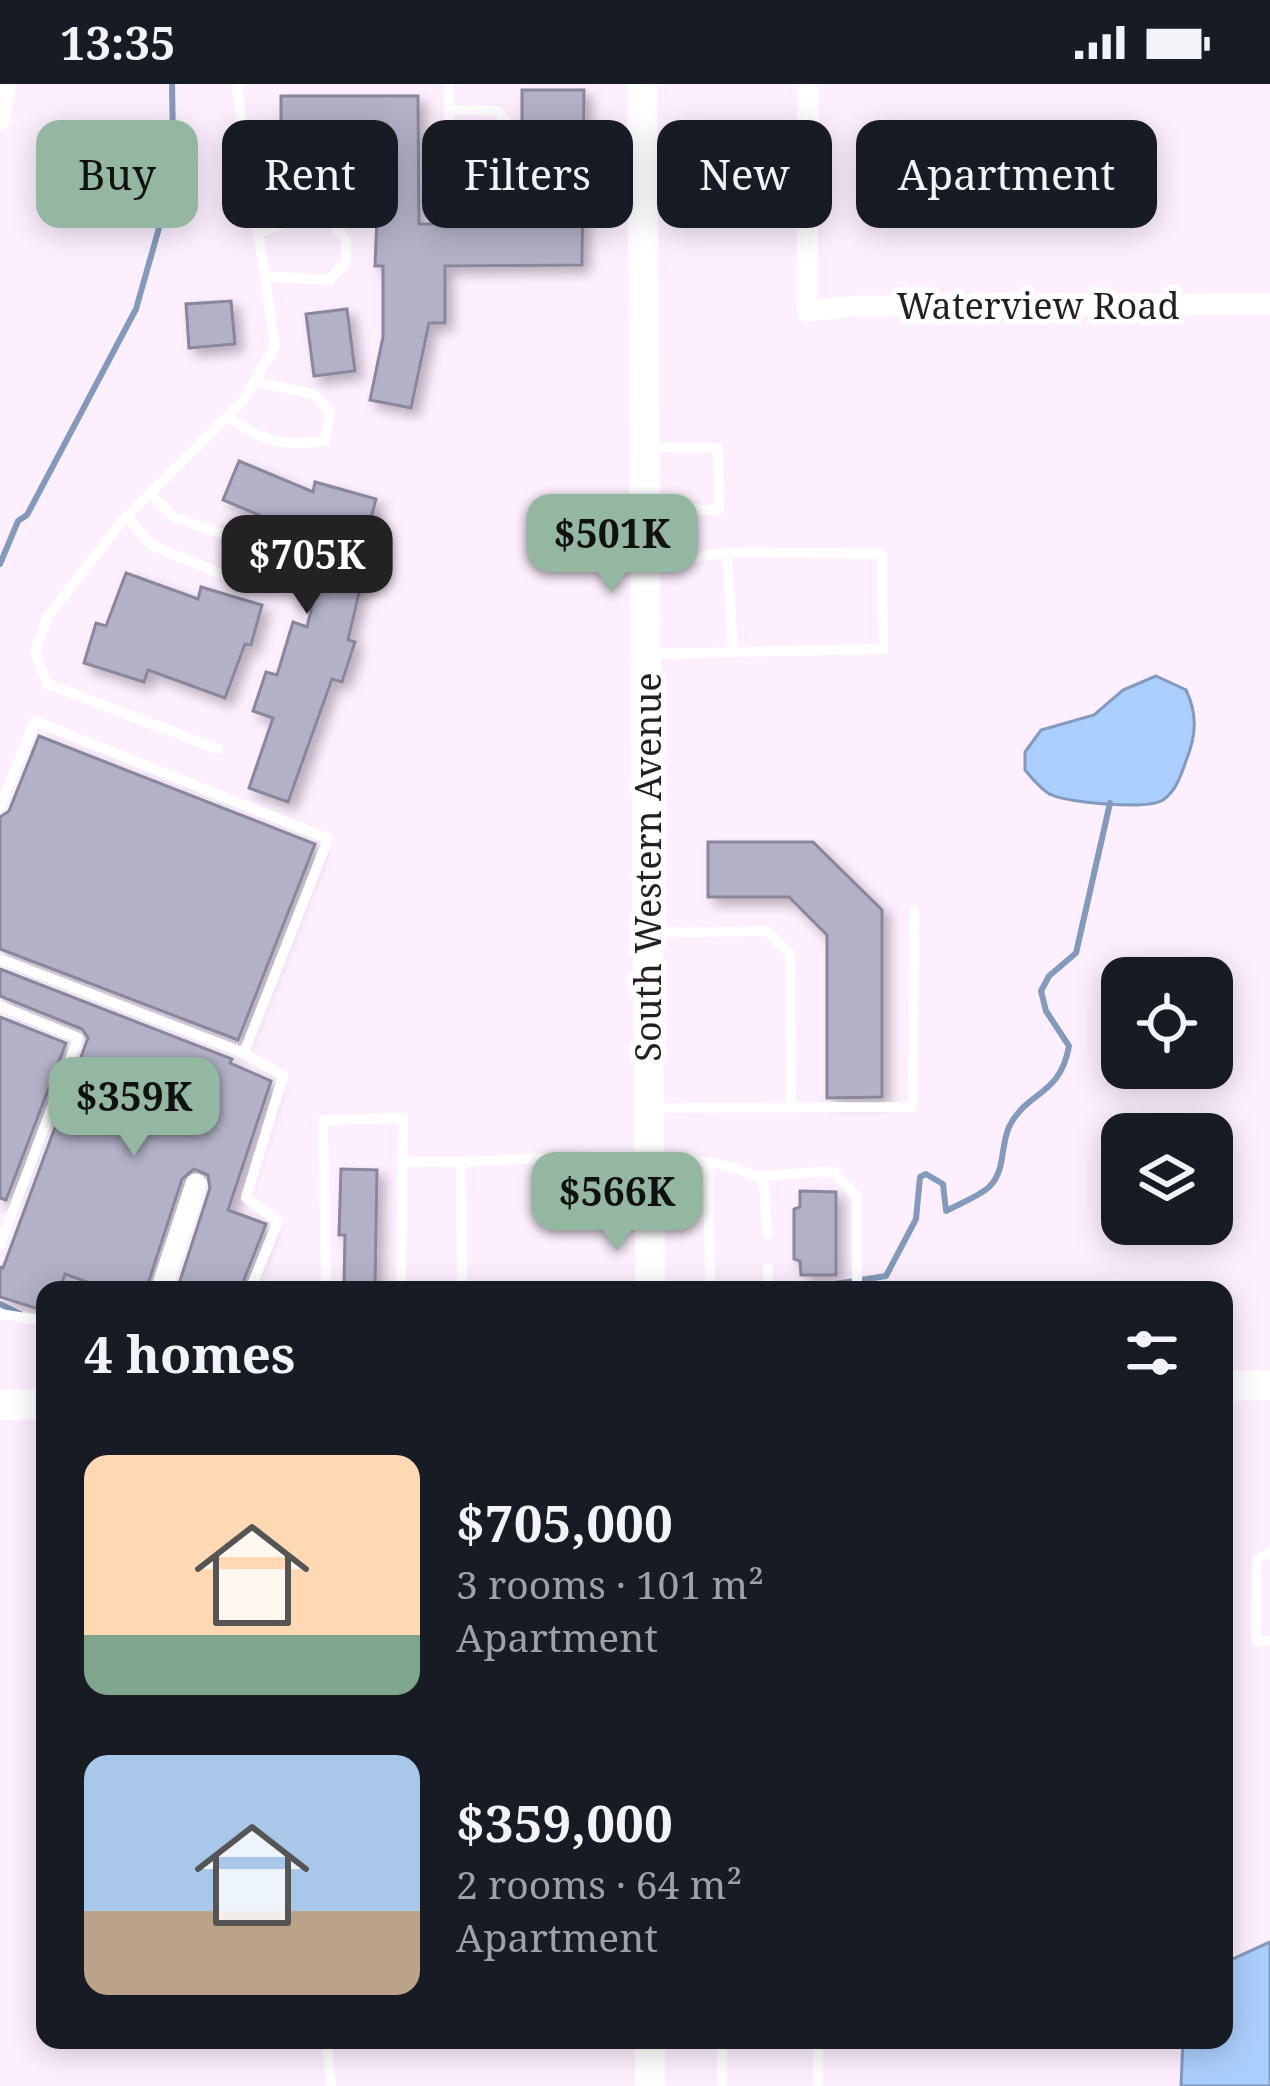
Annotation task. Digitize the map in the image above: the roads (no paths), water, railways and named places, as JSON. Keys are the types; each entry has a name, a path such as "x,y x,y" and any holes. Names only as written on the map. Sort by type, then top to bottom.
{"main road":[{"name":"South Western Avenue","path":"642,84 650,1281"},
{"path":"1233,1386 1270,1385"},
{"path":"0,1405 36,1404"},
{"path":"650,2049 650,2086"}],"street":[{"path":"0,120 5,84"},
{"name":"Waterview Road","path":"808,84 807,311 856,306 1270,304"},
{"path":"164,1281 196,1184"}],"lane":[{"path":"218,749 47,684 35,652 47,618 128,515 242,402 275,346 237,88 242,84"},
{"path":"449,84 449,110 450,177 465,191 494,191 507,180 507,122 496,111 449,110"},
{"path":"258,233 286,223 331,222 346,240 346,262 329,280 266,277"},
{"path":"228,416 248,432 300,446 325,440 330,412 315,395 254,381"},
{"path":"644,447 718,448 719,510 644,509"},
{"path":"128,515 151,545 256,588 281,586 289,568 282,555 174,517 150,493"},
{"path":"645,565 727,553 882,554 883,649 645,654"},
{"path":"727,553 733,652"},
{"path":"0,807 34,721 328,839 244,1053"},
{"path":"648,1108 913,1107 914,911"},
{"path":"647,933 767,931 790,954 791,1108"},
{"path":"0,959 244,1053 283,1076 246,1198 278,1221 254,1281"},
{"path":"0,1006 78,1038 0,1245"},
{"path":"326,1281 322,1120 403,1118 401,1281"},
{"path":"403,1162 649,1157 708,1162 757,1176 833,1172 857,1197 857,1281"},
{"path":"461,1162 462,1281"},
{"path":"708,1162 710,1281"},
{"path":"757,1176 766,1188 767,1234"},
{"path":"768,1267 768,1281"},
{"path":"0,1314 36,1320"},
{"path":"1270,1552 1257,1558 1256,1641 1270,1641"},
{"path":"328,2049 331,2086"},
{"path":"722,2049 722,2086"},
{"path":"818,2049 818,2086"}],"water":[{"path":"1156,676 1186,690 1194,717 1182,772 1163,800 1125,805 1061,798 1045,791 1025,770 1025,752 1041,730 1094,715 1123,690"},
{"path":"1270,1942 1270,2086 1181,2086 1183,2049 1233,2049 1233,1959"}],"waterway":[{"path":"0,564 18,521 27,515 136,309 159,228 173,142 172,84"},
{"path":"854,1281 886,1276 916,1219 920,1177 926,1174 943,1184 946,1211 994,1182 1016,1115 1051,1084 1065,1063 1069,1046 1046,1011 1041,991 1049,976 1076,953 1110,803"},
{"path":"0,1304 20,1314"}]}
